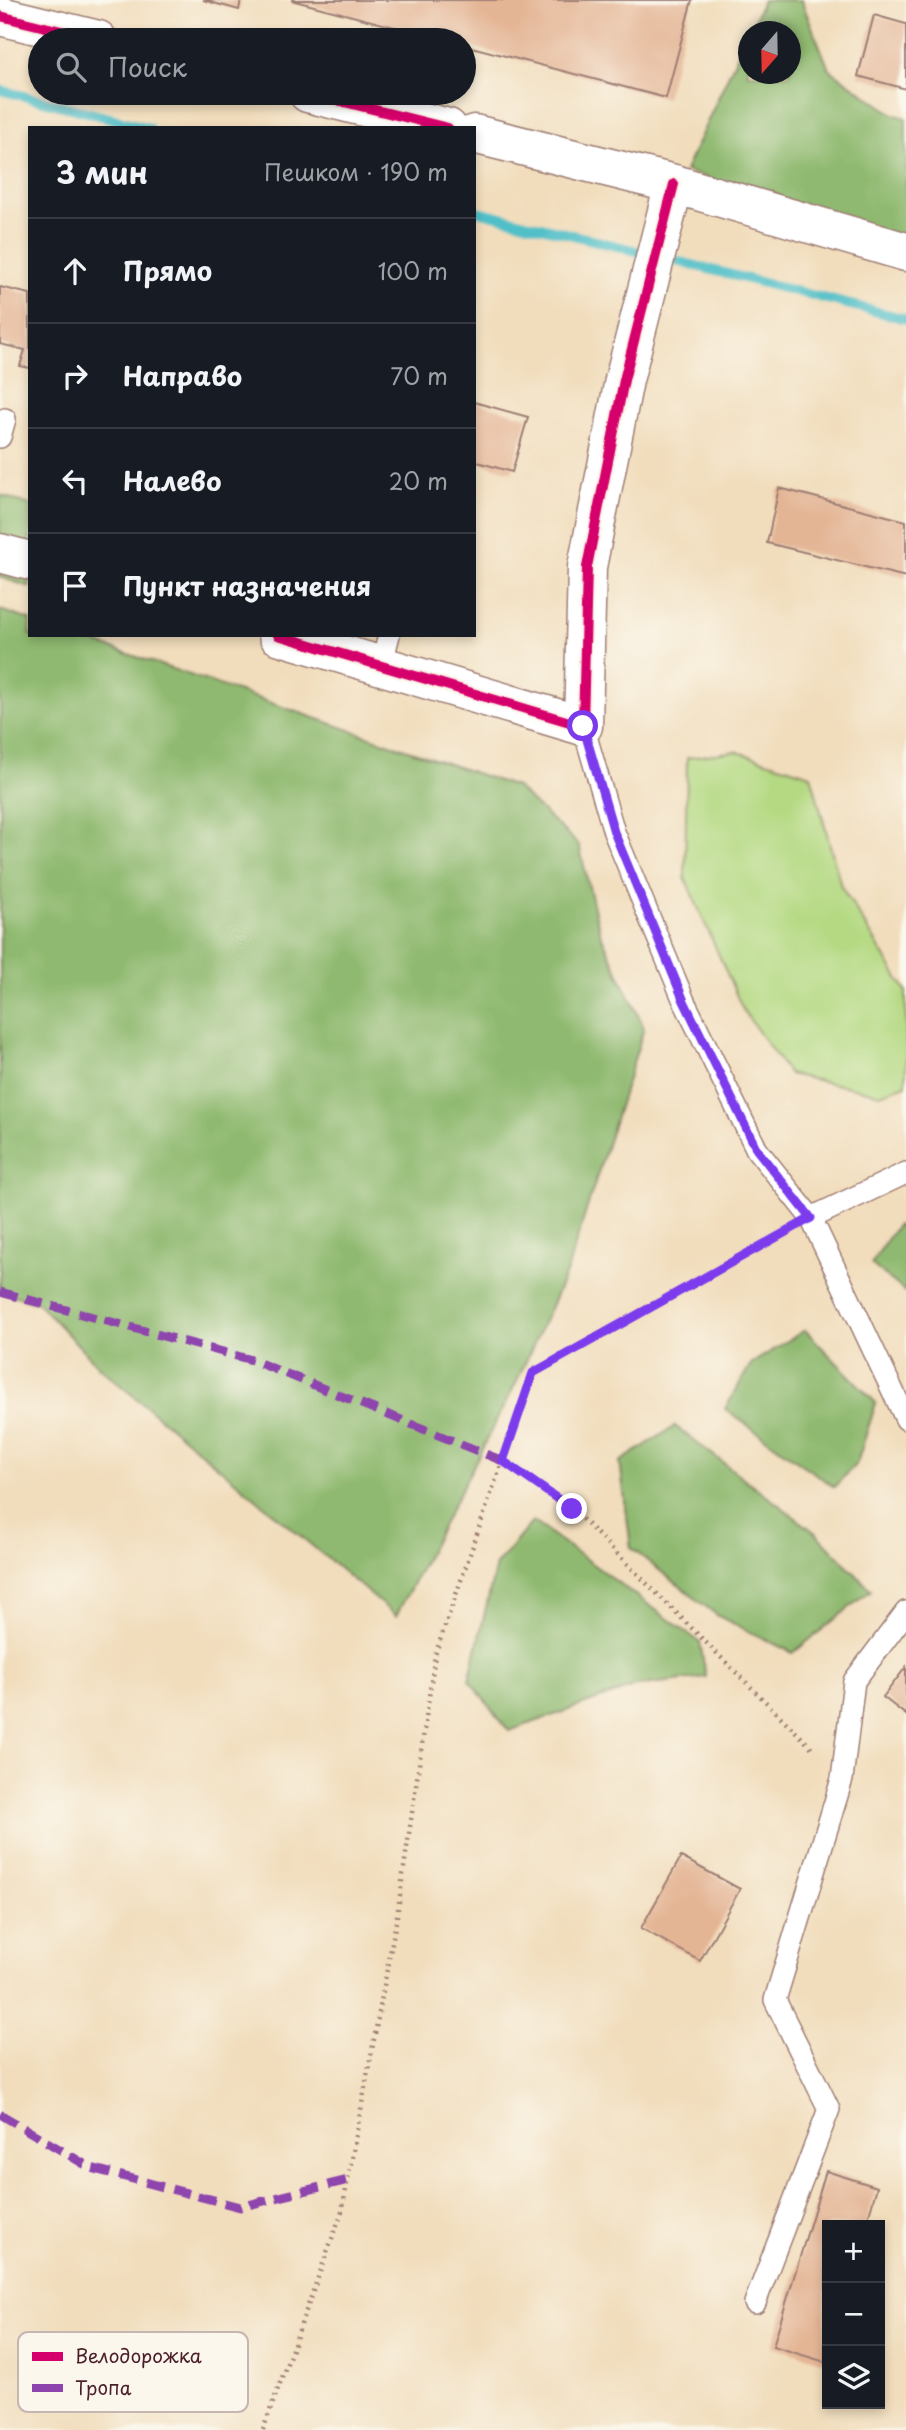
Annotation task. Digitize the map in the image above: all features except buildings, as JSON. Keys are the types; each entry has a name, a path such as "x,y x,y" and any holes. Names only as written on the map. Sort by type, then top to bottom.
{"street":[{"path":"0,16 49,28"},
{"path":"356,105 439,126"},
{"path":"476,135 670,202 906,252"},
{"path":"291,637 385,651 583,726 587,567 624,380 670,202"},
{"path":"0,553 28,560"}],"lane":[{"path":"583,726 614,832 684,1001 757,1150 811,1218 906,1419"},
{"path":"811,1218 906,1173"},
{"path":"755,2303 829,2109 775,2000 842,1779 854,1681 906,1612"}],"path":[{"path":"263,2430 342,2211 397,1916 435,1655 533,1373 811,1218"},
{"path":"503,1461 572,1509 842,1779"}],"green space":[{"path":"763,0 801,0 829,69 893,114 906,118 906,242 685,171 738,54 738,84 801,84 801,21 754,21"},
{"path":"0,495 28,504 28,586 0,577"},
{"path":"0,610 28,619 28,637 79,637 516,787 579,845 600,933 644,1028 567,1271 516,1383 396,1616 99,1367 38,1303 0,1291"},
{"path":"735,751 811,775 841,886 906,991 906,1085 880,1094 789,1074 743,1010 685,878 687,758"},
{"path":"897,1225 906,1229 906,1292 871,1264"},
{"path":"805,1330 876,1403 857,1463 834,1487 725,1409 751,1364"},
{"path":"675,1426 817,1534 871,1590 793,1653 718,1616 631,1548 620,1462"},
{"path":"533,1521 700,1642 706,1677 636,1686 509,1731 469,1680 496,1565"}],"waterway":[{"path":"0,90 28,97"},
{"path":"59,105 141,126"},
{"path":"476,211 906,319"}],"marked path":[{"path":"0,1292 252,1360 503,1461"},
{"path":"0,2114 91,2168 240,2207 348,2180"}],"cycle path":[{"path":"0,16 49,28"},
{"path":"356,105 440,126"},
{"path":"285,637 583,726 587,567 624,380 674,184"}],"route":[{"path":"572,1509 503,1461 533,1373 811,1218 757,1150 684,1001 614,832 583,726"}]}
